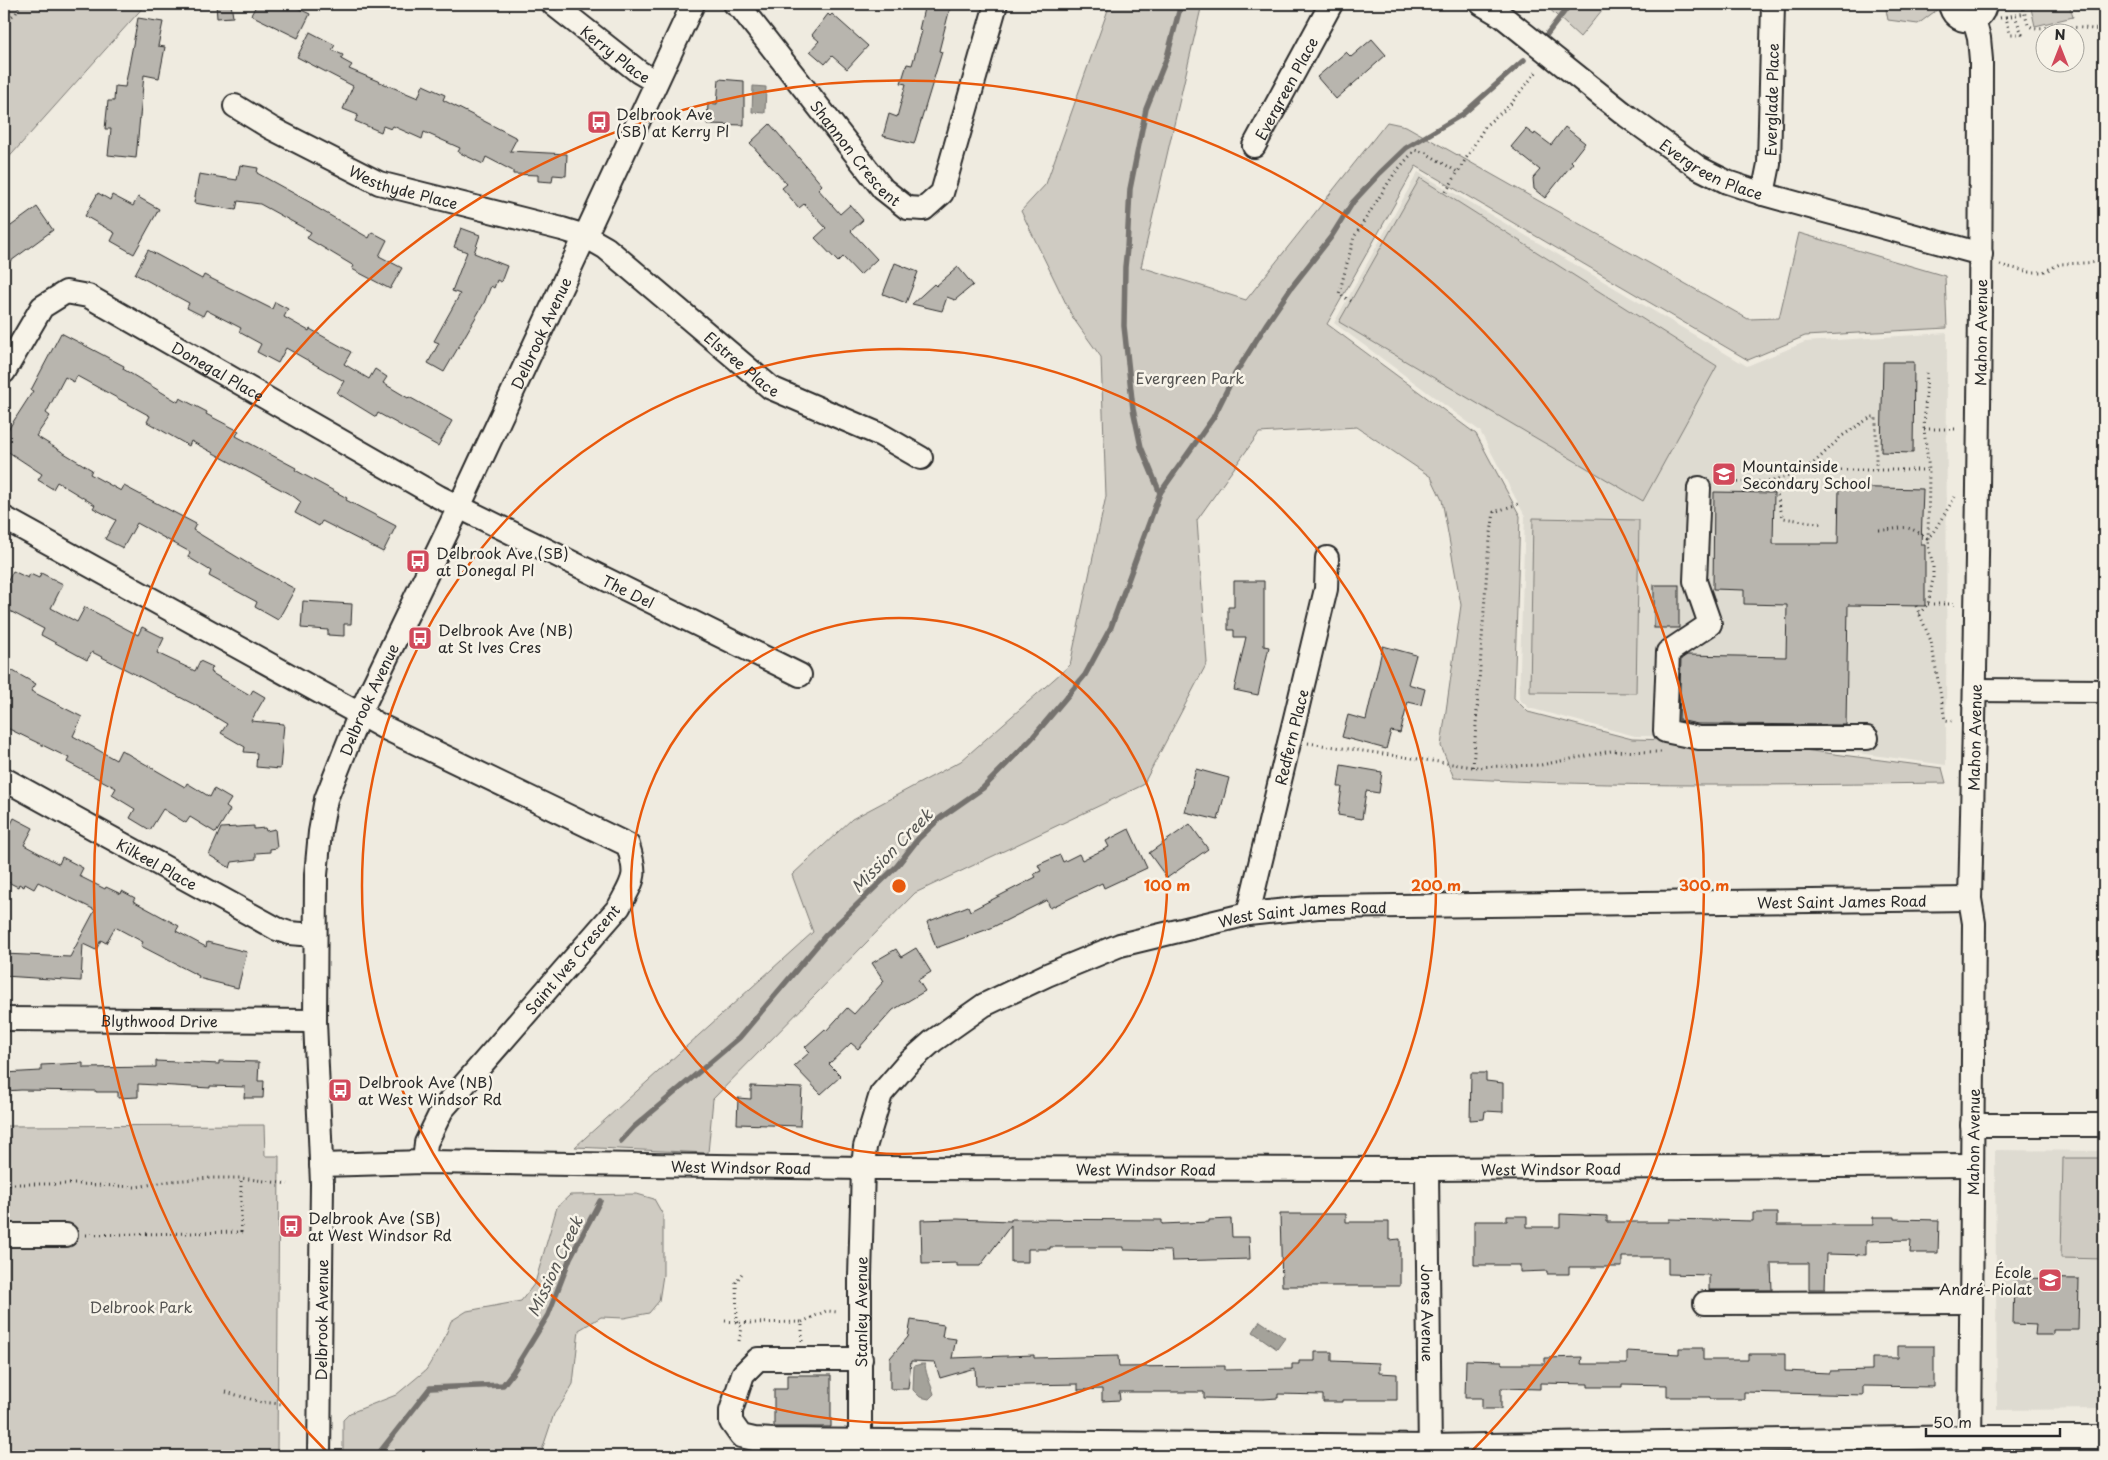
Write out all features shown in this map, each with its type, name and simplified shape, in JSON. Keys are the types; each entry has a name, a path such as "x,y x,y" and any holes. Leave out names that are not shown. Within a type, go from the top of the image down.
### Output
{"street":[{"name":"Kerry Place","path":"553,4 639,72 656,82"},
{"name":"Delbrook Avenue","path":"319,1456 322,1165 315,1021 315,935 316,875 320,832 326,799 360,713 459,507 693,4"},
{"name":"Shannon Crescent","path":"735,4 741,8 883,189 907,208 924,210 942,193 996,4"},
{"name":"Evergreen Place","path":"1254,146 1331,4"},
{"name":"Evergreen Place","path":"1482,4 1502,16 1627,116 1699,168 1728,182 1763,194 1986,259"},
{"name":"Everglade Place","path":"1763,194 1769,164 1773,4"},
{"path":"1950,4 1953,14 1962,20 1985,14"},
{"name":"Mahon Avenue","path":"1970,1447 1974,923 1970,899 1986,259 1979,38 1985,14"},
{"name":"Westhyde Place","path":"235,106 271,128 379,183 585,236"},
{"name":"Elstree Place","path":"585,236 606,248 770,388 882,435 921,458"},
{"name":"Donegal Place","path":"4,372 42,307 66,292 88,296 459,507"},
{"path":"1699,488 1695,581 1710,624 1668,652 1665,731 1699,738 1868,738"},
{"name":"The Del","path":"459,507 800,675"},
{"path":"4,518 360,713"},
{"name":"Redfern Place","path":"1248,914 1326,589 1327,558"},
{"path":"1975,690 2104,691"},
{"name":"Saint Ives Crescent","path":"360,713 383,727 628,845 634,864 634,877 618,907 442,1110 426,1143 424,1162"},
{"name":"Kilkeel Place","path":"4,779 277,929 288,933 315,935"},
{"name":"West Saint James Road","path":"863,1168 865,1147 881,1094 907,1064 933,1041 984,1005 1048,975 1120,945 1248,914 1318,907 1970,899"},
{"name":"Blythwood Drive","path":"4,1019 315,1021"},
{"path":"1972,1125 2104,1125"},
{"name":"West Windsor Road","path":"322,1165 424,1162 863,1168 1428,1169 1971,1165"},
{"name":"Stanley Avenue","path":"860,1448 860,1277 863,1168"},
{"name":"Jones Avenue","path":"1428,1169 1430,1451"},
{"path":"4,1235 66,1236"},
{"path":"1705,1303 1970,1302"},
{"path":"861,1359 758,1359 743,1374 731,1411 731,1422 741,1436 754,1439 860,1448 1430,1451 1970,1447 2104,1437"}],"path":[{"path":"4,22 16,13 21,4"},
{"path":"2022,4 2028,25 2032,28 2072,27 2104,30"},
{"path":"1985,14 2006,17 2024,13"},
{"path":"2006,17 2010,34 2022,34 2015,16"},
{"path":"1446,192 1486,125 1509,106 1549,54"},
{"path":"1351,300 1339,294 1354,237 1394,174 1415,150 1426,153 1459,173"},
{"path":"1986,259 2030,272 2044,272 2060,264 2104,262"},
{"path":"1919,614 1928,604 1933,579 1933,565 1927,538 1928,470 1924,429 1927,372"},
{"path":"1699,488 1713,483 1773,480 1795,474 1815,462 1842,436 1871,417 1876,417 1876,470"},
{"path":"1924,429 1956,429"},
{"path":"1841,470 1928,470"},
{"path":"1773,480 1783,518 1824,524"},
{"path":"1927,538 1932,534 1955,497"},
{"path":"1473,767 1488,554 1494,512 1521,503"},
{"path":"1879,530 1905,526 1914,529 1927,538"},
{"path":"1928,604 1954,604"},
{"path":"1916,606 1931,641 1945,720 1952,721"},
{"path":"1290,741 1473,767 1541,765 1611,751 1665,752"},
{"path":"66,1236 241,1232 241,1178"},
{"path":"4,1184 78,1184 136,1187 171,1181 241,1178 288,1184"},
{"path":"740,1341 742,1328 737,1321 736,1282 743,1272"},
{"path":"725,1321 802,1322 826,1311 839,1312"},
{"path":"802,1322 802,1344 807,1344 818,1359"},
{"path":"226,1392 261,1402 282,1404"}],"shaded area":[{"path":"753,86 766,87 765,113 752,112"},
{"name":"Mountainside Secondary School","path":"1418,172 1747,366 1805,342 1947,333 1946,765 1741,737 1635,736 1529,708 1519,699 1525,516 1480,431 1334,323"},
{"name":"École André-Piolat","path":"1995,1150 2104,1151 2104,1409 1997,1410"},
{"path":"1260,1321 1285,1338 1277,1349 1253,1332"},
{"path":"925,1364 927,1376 934,1394 929,1399 920,1397 913,1390 914,1366"}],"green space":[{"path":"4,4 146,4 4,163"},
{"name":"Evergreen Park","path":"1110,4 1202,4 1141,267 1246,300 1387,122 1406,126 1748,319 1779,318 1799,233 1945,276 1947,328 1805,336 1748,360 1416,166 1327,324 1476,434 1520,516 1514,698 1528,712 1632,739 1742,742 1942,768 1946,783 1638,785 1454,778 1441,746 1461,605 1442,500 1431,477 1357,427 1259,433 1197,520 1207,663 1143,785 915,893 713,1099 708,1153 575,1147 813,932 792,875 852,819 961,761 1070,665 1106,496 1101,357 1073,318 1021,211 1046,184"},
{"path":"1544,4 1607,4 1580,37"},
{"path":"1885,4 1942,4 1942,6 1918,24 1888,20"},
{"path":"2030,4 2069,4 2073,17 2052,22 2036,22 2035,26"},
{"path":"1420,178 1717,366 1643,501 1339,322"},
{"path":"1533,518 1639,520 1636,693 1530,692"},
{"name":"Delbrook Park","path":"264,1125 265,1156 279,1156 277,1456 4,1456 4,1126"},
{"path":"2063,1158 2104,1158 2104,1259 2061,1258"},
{"path":"637,1194 654,1199 663,1215 663,1275 659,1301 649,1313 624,1318 601,1317 579,1330 573,1384 554,1414 540,1456 343,1456 343,1420 350,1413 396,1395 426,1370 443,1342 451,1321 467,1311 521,1301 535,1283 557,1207 570,1195"}],"building":[{"path":"216,4 231,4 233,17 217,18"},
{"path":"257,4 289,4 310,14 298,38 251,15"},
{"path":"925,4 951,4 939,51 942,52 914,144 883,136 889,114 897,117 906,84 901,83 907,64 912,65 922,31 919,30"},
{"path":"828,14 830,16 832,14 868,46 847,69 832,56 825,64 810,51 819,41 812,35"},
{"path":"138,18 163,22 158,46 165,47 159,78 144,75 136,158 108,155 111,129 105,129 108,101 114,101 115,86 125,87"},
{"path":"310,32 335,45 332,50 343,55 341,59 352,65 349,69 418,98 423,85 445,95 443,100 517,138 510,151 567,154 566,176 553,175 552,182 538,181 538,175 513,174 513,171 486,157 483,164 458,152 460,148 424,132 422,139 393,126 391,129 383,126 381,132 355,121 358,115 343,109 353,86 297,57"},
{"path":"1372,39 1386,55 1336,99 1317,77 1346,52 1351,57"},
{"path":"719,79 744,81 744,125 707,124 708,103 717,104"},
{"path":"770,124 822,185 818,189 840,214 850,205 863,220 851,231 877,259 860,275 843,257 838,262 815,238 826,228 804,204 799,208 782,188 787,184 750,143"},
{"path":"1565,127 1585,143 1571,161 1573,163 1545,198 1534,189 1533,178 1540,170 1511,147 1526,129 1551,145"},
{"path":"240,165 258,168 257,173 369,238 372,232 387,240 379,256 402,268 390,289 352,269 354,266 307,238 311,232 260,204 238,201 236,210 194,203 199,174 237,180"},
{"path":"98,193 110,200 112,195 133,206 138,197 159,209 134,254 111,241 115,233 85,216"},
{"path":"37,207 53,230 11,261 4,251 4,231"},
{"path":"461,228 480,235 474,253 507,266 501,282 497,280 494,288 491,286 484,303 444,372 428,363 439,343 434,341 460,294 452,291 467,252 454,247"},
{"path":"148,250 202,279 204,275 272,309 275,302 288,309 284,317 351,352 344,364 369,379 375,369 387,377 383,383 452,421 438,446 378,413 376,417 337,393 344,381 286,348 278,363 257,352 261,344 239,332 241,328 206,310 203,316 187,308 189,303 135,274"},
{"path":"895,263 918,272 906,303 883,294"},
{"path":"958,267 973,285 955,300 947,297 942,311 912,304 934,284 936,286"},
{"path":"61,333 124,366 123,369 178,402 180,398 207,412 206,414 239,431 236,436 296,468 295,470 347,498 346,500 396,526 383,552 322,521 319,526 295,513 301,502 293,496 191,441 189,446 147,422 150,416 77,376 74,382 65,377 46,413 50,416 36,436 92,470 90,474 121,491 124,486 196,524 193,530 247,563 295,589 278,620 255,607 257,602 209,576 211,571 188,557 190,552 137,523 123,548 105,539 116,520 93,508 95,505 57,482 53,489 38,480 42,474 4,449 4,436 33,391 31,390"},
{"path":"1883,362 1914,362 1913,453 1881,452"},
{"path":"1839,487 1923,489 1921,545 1925,545 1925,606 1848,605 1846,725 1698,724 1679,720 1681,659 1687,655 1786,657 1787,605 1744,604 1744,590 1713,589 1714,492 1774,493 1773,544 1838,544"},
{"path":"13,571 28,578 30,574 39,578 41,573 63,584 51,608 77,622 85,607 138,635 142,627 164,638 157,653 195,671 200,661 213,667 210,672 250,695 253,690 265,697 251,721 284,724 280,769 256,767 257,753 244,752 245,747 221,733 227,724 197,706 92,652 87,660 41,635 44,629 4,608 4,588"},
{"path":"1234,581 1264,581 1264,646 1269,647 1258,695 1234,690 1246,637 1234,637 1234,630 1228,630 1228,607 1234,607"},
{"path":"1654,585 1679,585 1679,628 1654,628"},
{"path":"303,601 352,604 351,624 344,624 344,636 328,635 328,630 301,628"},
{"path":"1383,646 1416,655 1408,684 1425,689 1421,705 1408,702 1400,733 1391,731 1386,749 1342,737 1348,715 1366,720"},
{"path":"4,666 36,684 31,691 82,717 73,736 116,760 121,750 185,787 187,783 210,797 214,789 231,799 226,807 230,810 216,833 190,817 186,823 163,809 150,830 130,818 135,809 112,795 116,788 67,762 69,758 5,727"},
{"path":"1341,765 1382,772 1379,793 1366,791 1362,819 1338,815 1342,787 1338,787"},
{"path":"1196,769 1229,778 1218,820 1185,812"},
{"path":"14,818 33,828 24,845 59,864 62,857 83,868 79,876 105,889 106,887 121,894 122,891 135,898 133,901 179,926 176,931 206,947 207,942 247,952 238,988 198,978 199,976 141,946 143,942 115,927 106,943 101,940 96,950 83,944 81,981 4,976 4,954 70,957 95,910 38,882 34,889 25,884 24,887 19,884 18,887 4,880 4,838"},
{"path":"1190,824 1208,849 1167,878 1149,853"},
{"path":"254,826 254,829 265,828 266,831 275,829 277,848 270,849 270,852 256,853 256,859 232,862 230,868 209,855 221,828"},
{"path":"1129,829 1147,868 1104,888 1102,883 1050,908 1047,900 991,928 936,948 927,922 968,906 970,911 1036,877 1034,874 1041,871 1038,865 1060,855 1063,862 1079,854 1082,860 1109,847 1106,841"},
{"path":"916,948 931,972 918,980 925,991 893,1010 858,1049 851,1043 829,1064 841,1076 821,1094 794,1066 810,1052 805,1047 825,1029 826,1031 847,1008 854,1014 884,981 872,963 896,949 901,957"},
{"path":"156,1061 219,1064 219,1061 259,1062 258,1081 264,1081 263,1098 244,1098 245,1087 210,1086 210,1088 138,1084 138,1097 118,1098 118,1092 96,1091 4,1091 4,1073 41,1071 41,1065 83,1063 83,1068 156,1067"},
{"path":"1471,1073 1486,1073 1486,1081 1503,1083 1503,1112 1485,1111 1484,1119 1470,1120"},
{"path":"751,1086 802,1088 800,1126 737,1124 738,1098 751,1099"},
{"path":"1753,1213 1777,1213 1777,1225 1873,1225 1873,1217 1939,1220 1938,1253 1910,1253 1911,1240 1866,1241 1866,1255 1826,1254 1825,1289 1809,1289 1809,1263 1771,1263 1772,1290 1709,1290 1709,1275 1668,1274 1668,1257 1622,1257 1622,1267 1569,1267 1569,1274 1547,1274 1547,1271 1520,1272 1520,1265 1474,1265 1474,1221 1507,1221 1507,1216 1527,1216 1527,1227 1560,1227 1560,1214 1607,1216 1607,1222 1669,1222 1669,1219 1753,1221"},
{"path":"1280,1214 1346,1214 1346,1222 1389,1222 1389,1240 1400,1239 1400,1286 1282,1286"},
{"path":"1011,1219 1162,1220 1162,1224 1231,1219 1232,1237 1249,1237 1250,1259 1172,1261 1171,1251 1124,1250 1124,1247 1050,1247 1050,1249 1028,1249 1028,1262 1011,1262 1011,1225 980,1266 957,1266 957,1263 922,1264 921,1220 1011,1221"},
{"path":"2014,1278 2079,1279 2078,1330 2053,1330 2053,1335 2035,1335 2036,1325 2013,1324"},
{"path":"911,1320 944,1325 942,1337 956,1339 952,1358 1034,1355 1034,1358 1118,1356 1119,1367 1225,1366 1225,1370 1292,1369 1292,1364 1299,1364 1299,1361 1315,1361 1315,1352 1332,1352 1332,1361 1379,1363 1379,1373 1397,1374 1397,1400 1323,1402 1323,1395 1278,1394 1278,1398 1263,1399 1204,1398 1204,1392 1119,1392 1120,1400 1102,1401 1102,1389 1078,1390 1078,1384 976,1386 975,1368 940,1378 935,1362 911,1361 908,1389 890,1389 890,1358 908,1337"},
{"path":"1898,1346 1934,1346 1934,1387 1863,1386 1863,1395 1744,1392 1744,1399 1710,1399 1710,1397 1667,1397 1667,1385 1622,1384 1622,1387 1588,1387 1588,1384 1540,1383 1540,1389 1501,1388 1501,1409 1482,1409 1482,1398 1465,1398 1466,1360 1502,1361 1502,1364 1545,1364 1545,1358 1582,1357 1581,1364 1627,1364 1627,1351 1679,1354 1679,1348 1703,1348 1703,1360 1748,1360 1748,1354 1785,1354 1785,1371 1829,1373 1829,1371 1872,1370 1872,1358 1898,1358"},
{"path":"787,1375 831,1375 831,1427 774,1427 774,1389 787,1389"}],"waterway":[{"path":"4,5 14,4"},
{"path":"1160,493 1141,447 1133,409 1124,326 1125,267 1130,189 1146,109 1167,57 1181,4"},
{"path":"1544,38 1570,4"},
{"name":"Mission Creek","path":"621,1141 634,1127 739,1038 825,936 897,866 918,839 940,818 983,788 1033,737 1085,675 1111,627 1160,493 1213,418 1235,374 1291,288 1331,237 1353,202 1380,173 1406,148 1463,114 1524,60"},
{"name":"Mission Creek","path":"380,1456 380,1452 430,1388 503,1385 548,1315 570,1258 600,1201"}],"place":[{"name":"Delbrook Ave (SB) at Kerry Pl","path":"599,122"},
{"name":"Mountainside Secondary School","path":"1724,474"},
{"name":"Delbrook Ave (SB) at Donegal Pl","path":"418,561"},
{"name":"Delbrook Ave (NB) at St Ives Cres","path":"420,638"},
{"name":"Delbrook Ave (NB) at West Windsor Rd","path":"340,1090"},
{"name":"Delbrook Ave (SB) at West Windsor Rd","path":"291,1226"},
{"name":"École André-Piolat","path":"2050,1280"}]}
